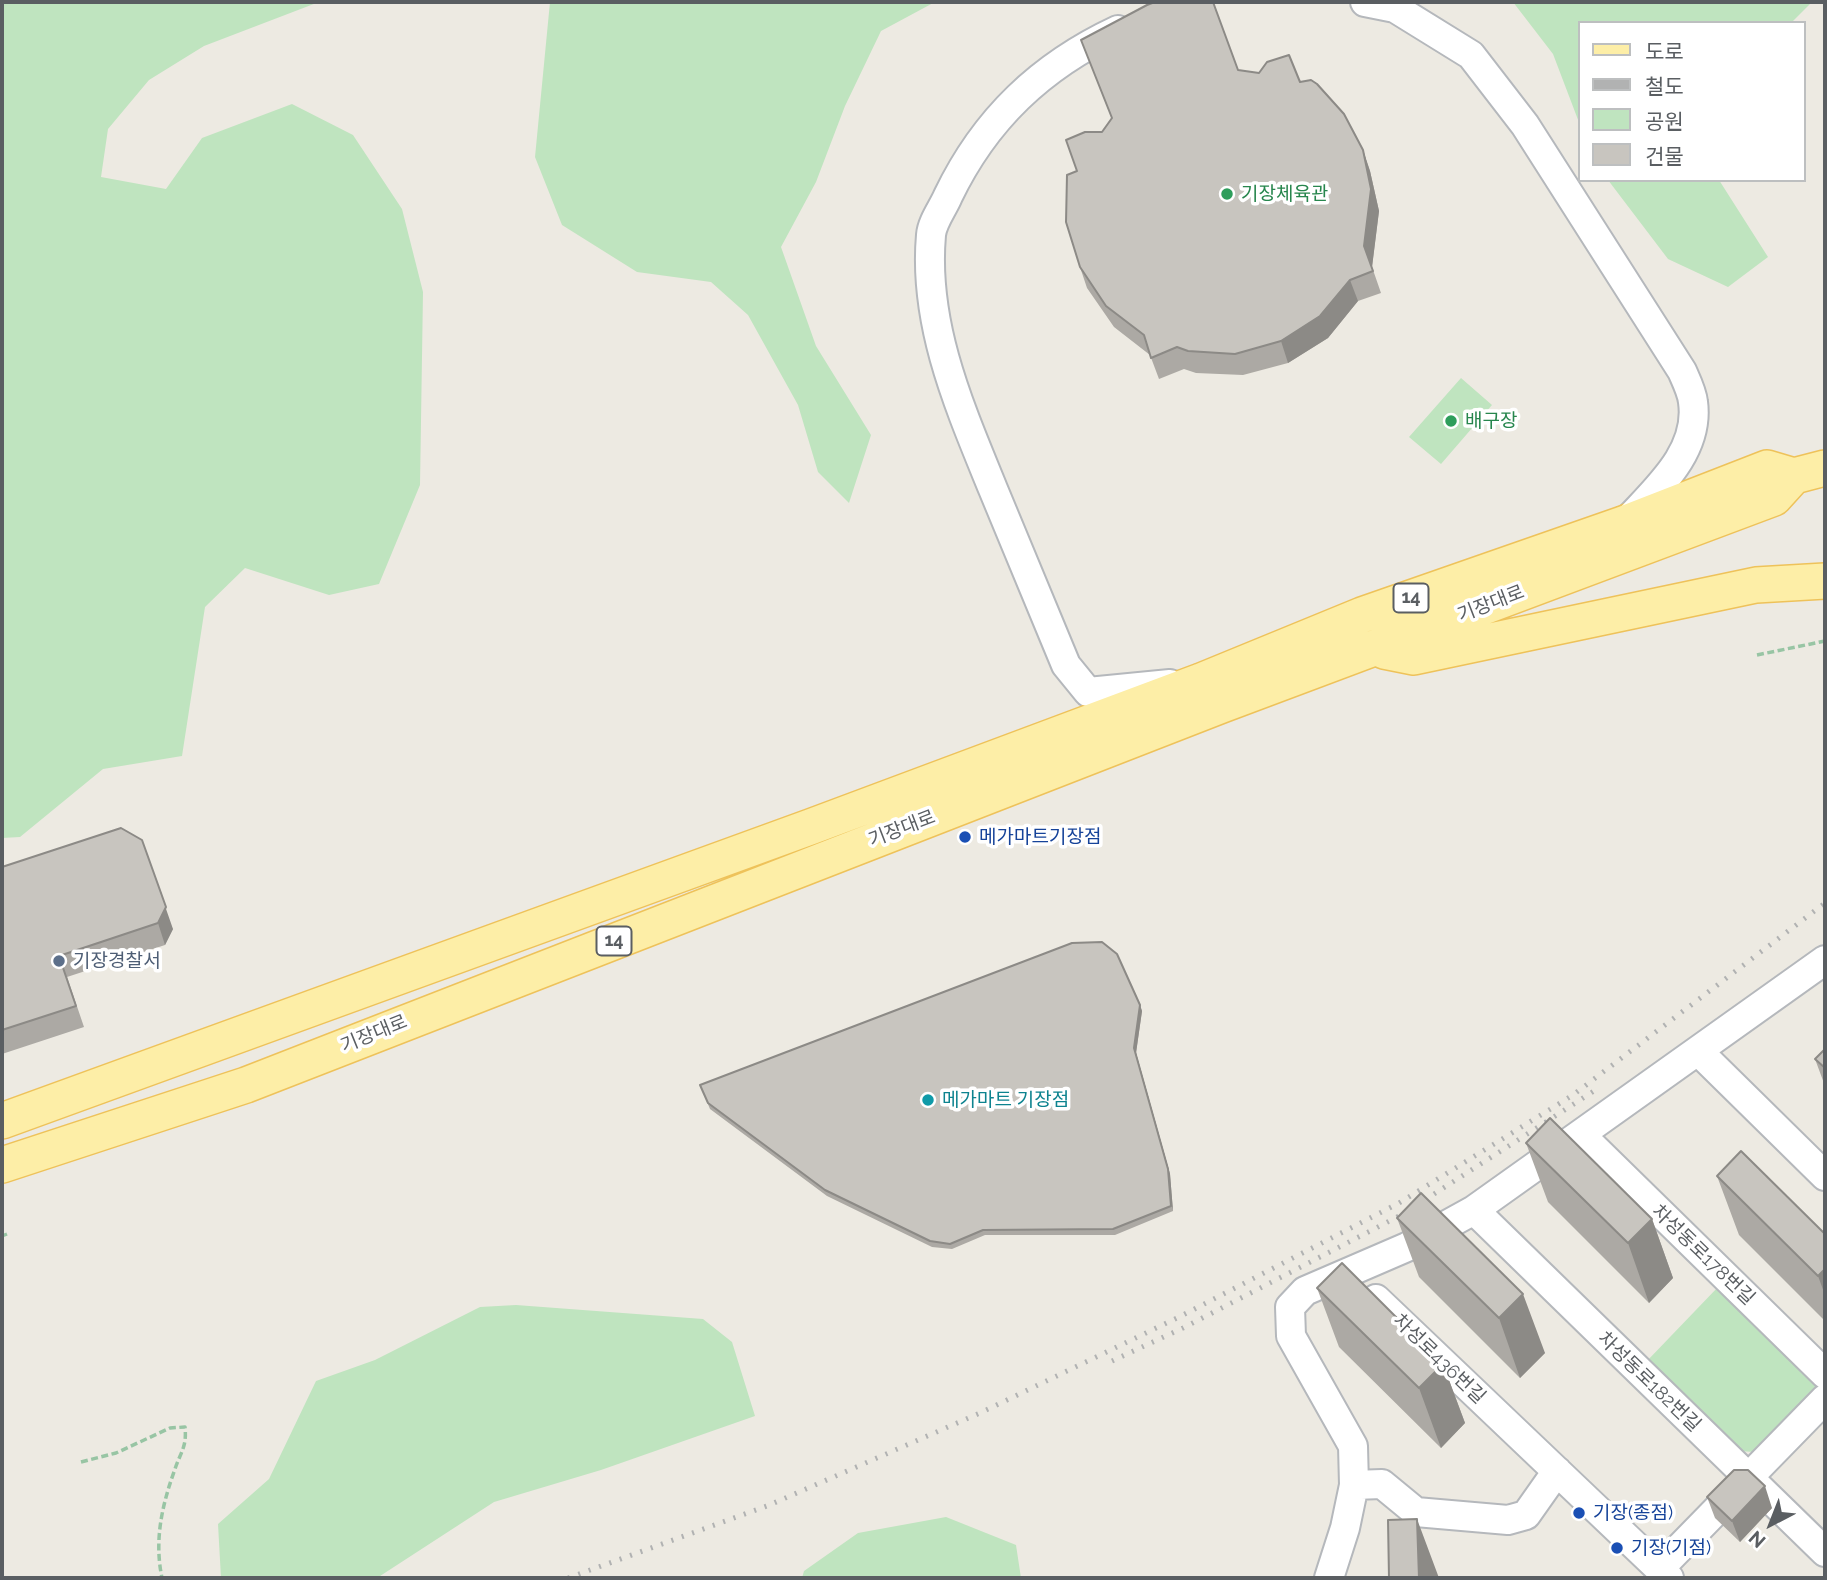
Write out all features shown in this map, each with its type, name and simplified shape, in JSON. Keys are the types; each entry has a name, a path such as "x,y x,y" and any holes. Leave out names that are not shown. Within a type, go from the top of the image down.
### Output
{"main road":[{"name":"기장대로","path":"2,1121 1201,681 1363,615 1623,524 1767,468 1809,472"},
{"name":"기장대로","path":"2,1165 246,1084 1374,649 1774,498 1809,472"},
{"path":"1374,649 1413,657 1756,585 1825,581"}],"street":[{"path":"1364,2 1395,8 1471,55 1525,125 1682,371 1693,402 1690,434 1676,466 1623,524"},
{"path":"1136,22 1088,44 1022,90 967,158 931,232 933,288 942,350 952,387 1066,665 1088,692 1201,681"},
{"path":"1329,1578 1345,1528 1354,1485 1353,1446 1291,1336 1290,1307 1305,1292 1408,1247 1474,1210 1825,960"},
{"path":"1698,1051 1825,1177"},
{"name":"차성동로178번길","path":"1581,1135 1825,1374"},
{"name":"차성동로182번길","path":"1474,1210 1825,1552"},
{"name":"차성로436번길","path":"1349,1273 1664,1574"},
{"path":"1664,1574 1748,1478 1825,1399"},
{"path":"1354,1485 1382,1484 1416,1512 1508,1520 1526,1515 1557,1471"}],"path":[{"path":"1757,655 1825,641"},
{"path":"81,1462 127,1448 170,1428 185,1427 187,1443 172,1476 158,1531 162,1578"}],"green space":[{"path":"2,2 319,2 204,46 149,80 108,129 101,177 166,189 202,138 292,104 353,135 402,209 423,292 420,485 379,584 329,595 245,568 205,607 182,756 103,769 20,837 2,838"},
{"path":"550,2 935,2 881,31 845,106 816,182 781,247 816,346 871,435 849,503 818,472 798,405 748,315 711,282 637,272 562,225 535,157"},
{"path":"1513,2 1812,2 1793,21 1578,21 1578,120 1553,54"},
{"path":"1610,182 1720,182 1768,257 1728,287 1668,259"},
{"name":"배구장","path":"1461,378 1492,405 1441,464 1409,437"},
{"path":"1719,1286 1816,1379 1816,1391 1755,1452 1738,1451 1646,1362"},
{"path":"516,1305 703,1319 732,1342 755,1416 601,1470 494,1502 377,1578 221,1578 218,1524 269,1479 316,1381 375,1360 480,1307"},
{"path":"946,1517 1016,1545 1021,1578 802,1578 804,1571 858,1533"}],"building":[{"name":"기장체육관","path":"1155,2 1213,2 1238,70 1259,73 1267,62 1289,55 1300,82 1311,80 1317,84 1344,114 1363,150 1371,189 1364,246 1373,271 1350,280 1320,316 1281,341 1235,354 1188,351 1177,347 1151,358 1144,335 1106,306 1080,267 1066,222 1067,175 1077,171 1066,140 1085,132 1102,132 1112,118 1081,40"},
{"name":"기장경찰서","path":"121,828 142,840 166,907 158,923 59,956 76,1006 2,1030 2,867"},
{"name":"메가마트 기장점","path":"1102,942 1117,954 1140,1005 1134,1048 1168,1169 1171,1206 1113,1229 983,1230 950,1244 930,1241 825,1190 708,1103 700,1085 1072,943"},
{"path":"1825,1049 1825,1068 1815,1059"},
{"path":"1550,1118 1652,1219 1628,1243 1526,1143"},
{"path":"1741,1151 1825,1234 1825,1269 1818,1276 1717,1176"},
{"path":"1421,1193 1523,1294 1499,1318 1397,1218"},
{"path":"1342,1263 1443,1364 1419,1388 1317,1288"},
{"path":"1734,1470 1748,1470 1765,1486 1732,1521 1707,1497"},
{"path":"1417,1519 1419,1578 1389,1578 1388,1520"}],"railway":[{"path":"568,1578 767,1506 980,1413 1179,1317 1399,1203 1573,1095 1825,903"},
{"path":"1112,1361 1183,1328 1403,1214 1594,1091"}],"place":[{"name":"기장체육관","path":"1227,194"},
{"name":"배구장","path":"1451,421"},
{"name":"메가마트기장점","path":"965,837"},
{"name":"기장경찰서","path":"59,961"},
{"name":"메가마트 기장점","path":"928,1100"},
{"name":"기장(종점)","path":"1579,1513"},
{"name":"기장(기점)","path":"1617,1548"}]}
